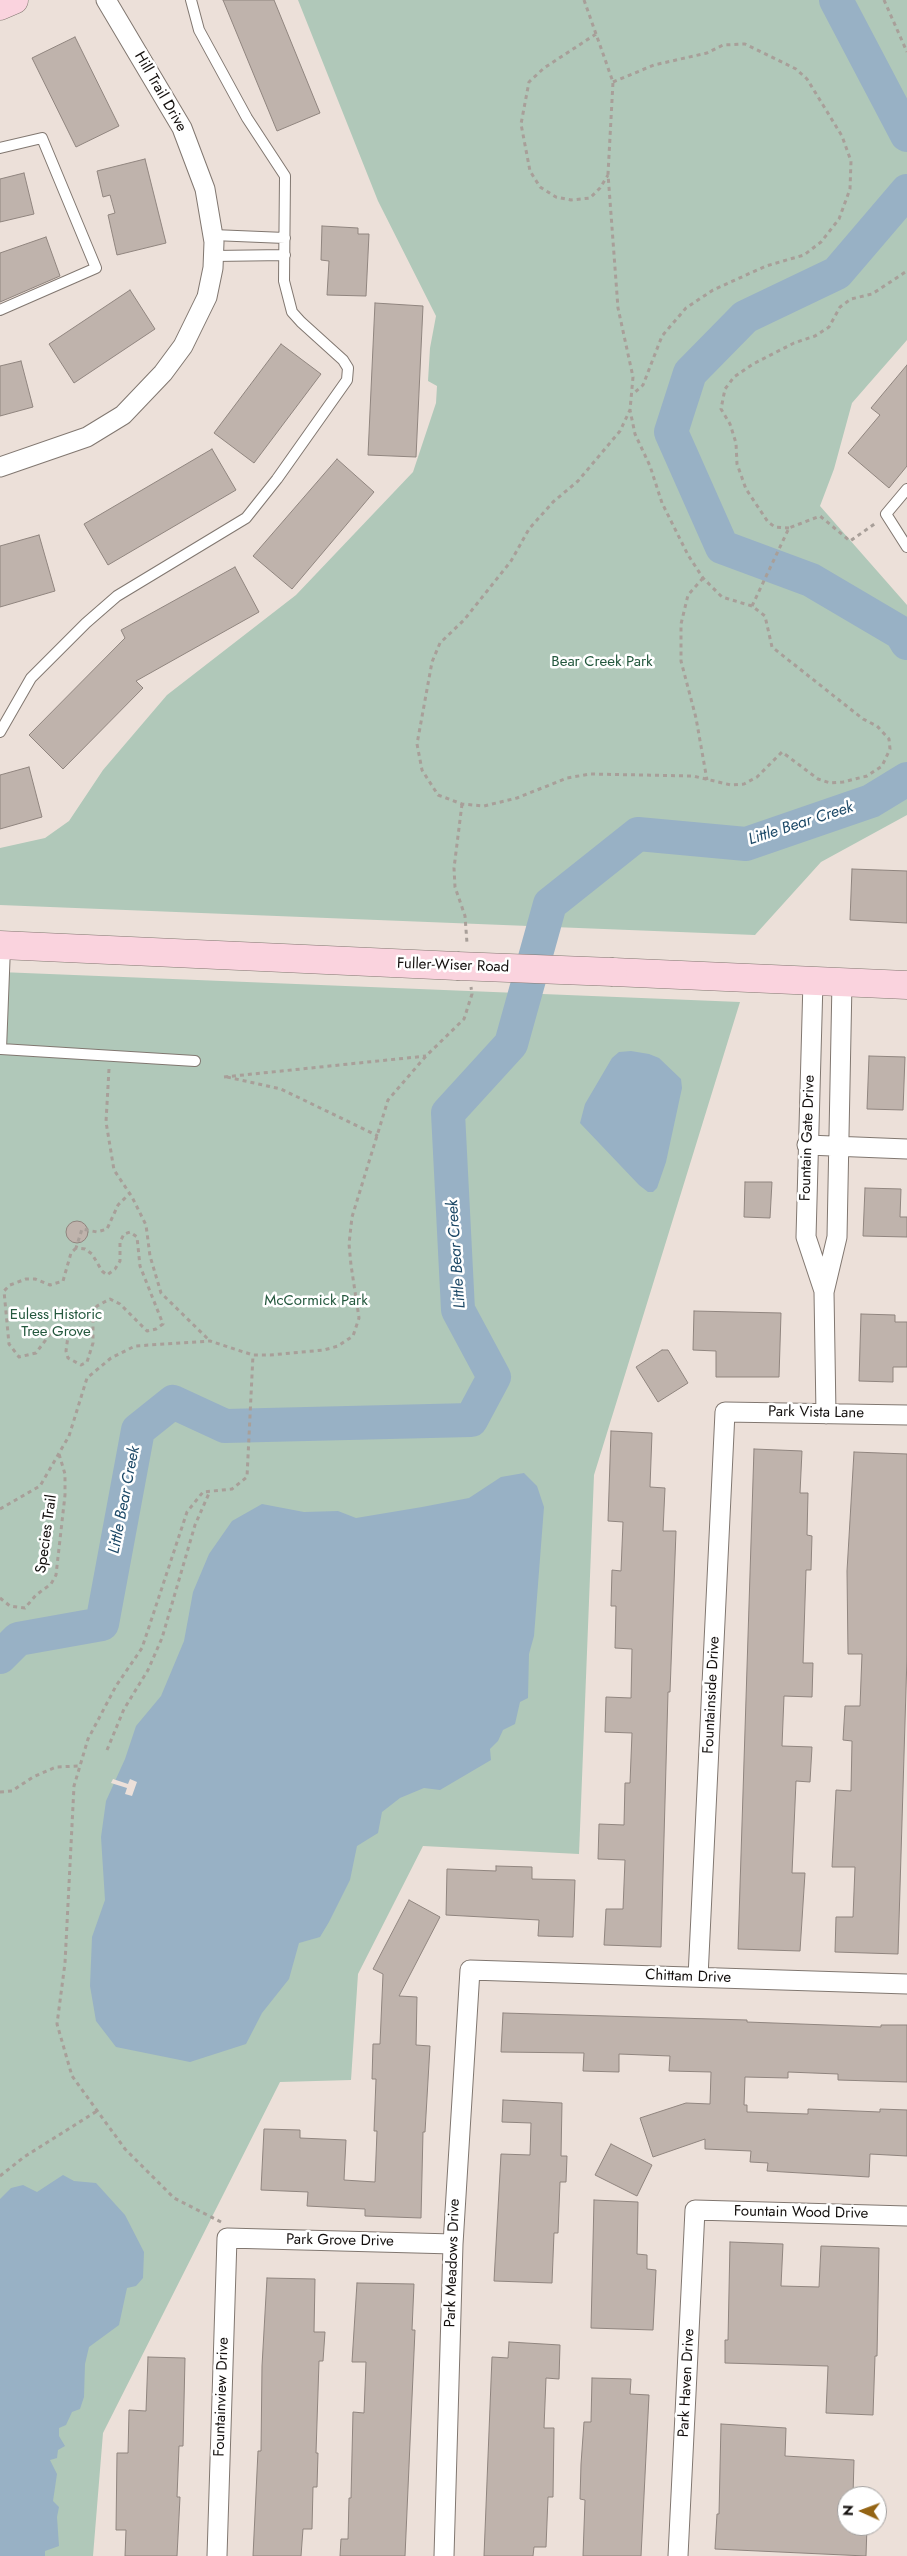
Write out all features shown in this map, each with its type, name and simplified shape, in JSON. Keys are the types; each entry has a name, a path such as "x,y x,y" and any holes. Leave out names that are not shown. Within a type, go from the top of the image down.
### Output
{"street":[{"path":"0,6 14,0"},
{"name":"Hill Trail Drive","path":"0,467 87,437 123,415 163,373 194,328 207,297 214,256 213,235 205,189 182,128 106,0"},
{"name":"Fuller-Wiser Road","path":"2,945 907,985"},
{"name":"Fountain Gate Drive","path":"813,981 807,1145 806,1237 824,1292"},
{"name":"Fountain Gate Drive","path":"826,1414 824,1292 837,1237 842,982"},
{"path":"807,1145 907,1149"},
{"name":"Park Vista Lane","path":"725,1412 907,1415"},
{"name":"Fountainside Drive","path":"698,1977 725,1412"},
{"name":"Chittam Drive","path":"470,1970 907,1984"},
{"name":"Park Meadows Drive","path":"444,2556 453,2244 470,1970"},
{"name":"Fountain Wood Drive","path":"695,2210 907,2216"},
{"name":"Park Haven Drive","path":"678,2556 695,2210"},
{"name":"Park Grove Drive","path":"227,2238 453,2244"},
{"name":"Fountainview Drive","path":"217,2556 227,2238"}],"lane":[{"path":"0,732 31,678 118,596 246,518 282,472 347,380 348,368 343,360 300,322 292,312 284,281 285,176 247,118 199,30 190,0"},
{"path":"0,148 42,138 96,268 0,310"},
{"path":"213,235 285,238"},
{"path":"214,256 285,256"},
{"path":"907,489 886,514 907,547"},
{"path":"2,945 1,1049 195,1061"}],"path":[{"path":"584,0 613,82 608,174 618,308 633,377 630,410 620,431 578,481 553,502 529,529 511,561 464,620 440,643 432,662 417,744 422,770 438,795 462,804 484,806 517,798 567,778 590,774 693,776 708,780 744,784 757,777 782,752 818,779 830,782 843,782 867,776 882,766 890,749 890,739 877,726 862,719 772,647 765,616 752,606 722,597 703,578 688,555 662,504 650,466 635,434 630,410"},
{"path":"884,0 907,52"},
{"path":"596,34 544,68 529,82 521,124 530,171 540,187 556,196 571,200 590,198 600,188 608,174"},
{"path":"613,82 654,65 707,52 723,45 745,44 796,69 807,79 842,136 851,161 850,189 839,219 821,242 804,256 766,266 713,290 686,308 662,336 643,385 632,394"},
{"path":"886,514 873,527 850,541 820,516 789,528 775,527 768,522 746,489 737,464 736,442 730,424 721,409 725,389 734,377 753,364 794,343 815,336 829,327 840,307 851,299 872,294 907,271"},
{"path":"752,606 789,528"},
{"path":"703,578 688,595 681,624 681,661 696,718 708,780"},
{"path":"0,1509 40,1486 69,1436 87,1378 111,1358 135,1346 210,1342 253,1355 324,1350 338,1346 353,1336 360,1318 350,1266 352,1217 388,1100 426,1056 464,1018 472,994 465,965 465,916 455,887 454,868 462,804"},
{"path":"112,1056 107,1078 106,1122 114,1170 130,1193 146,1225 150,1256 161,1293 210,1342"},
{"path":"378,1136 281,1089 224,1077 426,1056"},
{"path":"76,1248 85,1249 92,1254 102,1271 107,1275 120,1261 120,1242 124,1234 130,1232 137,1237 140,1266 163,1324 156,1330 147,1331 120,1304 110,1299 97,1306 93,1312 93,1343 87,1362 80,1365 68,1358 66,1351 68,1336 66,1330 60,1329 52,1330 36,1353 19,1357 9,1344 4,1291 10,1285 26,1279 35,1279 50,1285 63,1281 71,1253 76,1248 82,1229 97,1232 107,1229 118,1205 130,1193"},
{"path":"227,2238 222,2222 174,2198 125,2149 72,2076 57,2024 65,1963 74,1786 88,1739 116,1686 142,1648 187,1512 203,1492 232,1489 247,1477 253,1355"},
{"name":"Species Trail","path":"0,1598 10,1606 25,1608 36,1595 51,1584 56,1575 65,1495 65,1474 59,1454"},
{"path":"107,1750 124,1709 148,1670 162,1638 195,1525 210,1491"},
{"path":"0,1792 12,1792 33,1777 56,1767 80,1766"},
{"path":"0,2176 24,2157 97,2111"}],"green space":[{"name":"Bear Creek Park","path":"298,0 907,0 907,340 852,403 834,469 820,506 907,605 907,815 821,862 755,935 0,905 0,848 45,838 69,821 103,770 167,695 296,595 413,472 436,403 437,386 428,381 430,348 436,316 378,201"},
{"name":"McCormick Park","path":"0,972 740,1002 594,1475 579,1854 423,1846 358,1974 351,2080 280,2082 103,2433 93,2556 0,2556"}],"water":[{"path":"631,1051 659,1058 681,1079 682,1088 666,1162 657,1188 653,1192 648,1192 639,1185 580,1123 585,1104 612,1058 619,1052"},
{"path":"524,1473 537,1486 544,1507 534,1636 529,1654 528,1698 520,1702 515,1724 503,1730 498,1741 490,1749 491,1760 440,1790 424,1788 400,1798 382,1812 378,1833 357,1846 350,1880 329,1922 320,1937 299,1943 289,1979 262,2013 246,2044 190,2062 116,2047 96,2021 90,1986 92,1937 105,1900 101,1837 106,1801 125,1759 136,1726 161,1696 184,1641 193,1592 209,1554 232,1521 262,1504 304,1512 338,1511 356,1518 469,1498 501,1477"},
{"path":"63,2175 74,2181 96,2183 125,2215 144,2252 143,2278 136,2286 127,2288 119,2325 89,2347 85,2364 84,2397 80,2409 72,2412 66,2425 59,2428 59,2436 65,2446 58,2450 57,2458 50,2460 57,2474 53,2501 59,2507 57,2517 59,2546 45,2551 45,2556 0,2556 0,2199 11,2188 23,2185 37,2192"}],"pier":[{"path":"113,1779 128,1784 130,1779 137,1782 132,1796 125,1794 127,1788 111,1783"}],"building":[{"path":"223,0 274,0 320,113 277,131"},
{"path":"75,37 119,126 76,147 32,58"},
{"path":"145,159 166,243 117,255 108,215 115,213 110,195 103,197 97,171"},
{"path":"24,173 34,214 0,222 0,179"},
{"path":"322,226 358,228 358,234 369,234 366,296 327,295 329,261 321,260"},
{"path":"46,237 60,276 0,302 0,253"},
{"path":"130,290 155,329 74,383 49,344"},
{"path":"375,303 423,306 416,457 368,455"},
{"path":"281,344 321,374 254,463 214,433"},
{"path":"21,361 33,407 0,416 0,366"},
{"path":"907,365 907,466 889,488 848,453 880,415 871,408"},
{"path":"212,449 236,490 108,565 84,524"},
{"path":"337,459 374,492 292,589 253,556"},
{"path":"39,535 55,591 0,607 0,546"},
{"path":"235,567 259,612 136,681 143,688 63,769 29,735 125,638 121,630"},
{"path":"29,767 42,817 0,829 0,775"},
{"path":"852,869 907,871 907,923 850,920"},
{"path":"869,1056 905,1057 903,1110 867,1109"},
{"path":"745,1182 772,1182 770,1218 744,1217"},
{"path":"865,1188 901,1189 900,1217 907,1217 907,1237 863,1236"},
{"path":"77,1221 85,1224 88,1232 85,1240 77,1243 69,1240 66,1232 69,1224"},
{"path":"694,1311 781,1313 779,1377 716,1377 716,1351 693,1350"},
{"path":"861,1314 895,1315 895,1322 907,1322 907,1367 893,1367 893,1382 859,1381"},
{"path":"662,1350 668,1350 688,1383 658,1402 636,1367"},
{"path":"611,1431 652,1433 650,1487 665,1488 663,1531 676,1531 670,1692 668,1692 661,1947 604,1945 606,1909 623,1909 625,1860 598,1859 599,1824 624,1825 625,1783 630,1783 632,1733 605,1732 606,1697 631,1698 632,1649 615,1648 616,1606 611,1606 612,1570 621,1571 623,1522 608,1521"},
{"path":"754,1449 802,1451 800,1493 808,1493 807,1535 812,1536 811,1570 806,1570 803,1663 813,1663 812,1697 784,1696 782,1746 812,1747 810,1782 796,1781 792,1873 805,1873 800,1951 738,1949"},
{"path":"854,1452 907,1454 907,1656 898,1954 835,1952 836,1917 853,1917 855,1867 832,1867 836,1790 851,1791 852,1741 843,1740 845,1706 860,1706 862,1654 848,1654 847,1571"},
{"path":"496,1866 532,1867 532,1879 575,1880 573,1937 538,1936 539,1920 446,1915 447,1869 496,1871"},
{"path":"409,1900 440,1917 399,1996 417,1997 416,2045 430,2046 425,2132 423,2132 421,2218 365,2216 365,2209 307,2206 308,2192 261,2190 264,2129 300,2130 300,2138 346,2140 344,2180 375,2182 377,2131 374,2131 376,2079 372,2079 373,2044 380,2044 383,1974 373,1969"},
{"path":"503,2013 747,2020 747,2022 881,2027 881,2025 907,2025 907,2082 838,2080 838,2074 788,2072 788,2078 745,2077 744,2105 747,2105 747,2112 808,2114 808,2109 880,2112 880,2109 907,2110 907,2156 870,2154 869,2177 767,2171 768,2163 750,2162 751,2151 705,2149 705,2139 653,2157 640,2118 686,2103 710,2104 711,2072 669,2071 670,2056 619,2054 619,2072 583,2071 584,2053 501,2052"},
{"path":"503,2100 562,2103 561,2156 567,2156 566,2182 560,2182 558,2233 554,2233 552,2283 494,2281 501,2154 530,2155 531,2123 502,2122"},
{"path":"611,2144 652,2165 637,2196 595,2175"},
{"path":"594,2200 638,2202 637,2254 647,2255 647,2269 656,2270 653,2330 591,2328"},
{"path":"730,2242 783,2244 781,2286 819,2287 821,2246 879,2248 877,2356 875,2356 873,2415 826,2413 828,2366 725,2363 725,2340 728,2340"},
{"path":"267,2278 315,2279 314,2332 325,2332 323,2361 319,2361 316,2453 318,2453 317,2487 313,2487 312,2529 303,2529 301,2556 253,2556 258,2451 261,2451 262,2366"},
{"path":"357,2283 414,2284 412,2330 415,2330 405,2556 340,2556 341,2539 348,2539 353,2412 364,2413 366,2362 352,2362"},
{"path":"509,2342 560,2345 559,2379 546,2378 544,2428 554,2428 553,2497 548,2497 546,2547 534,2547 533,2556 484,2556 492,2357 508,2358"},
{"path":"148,2357 185,2358 183,2446 179,2446 177,2497 180,2497 177,2556 125,2556 126,2530 116,2530 117,2453 128,2453 129,2410 146,2411"},
{"path":"592,2378 631,2379 630,2394 649,2395 641,2556 583,2556 585,2500 580,2499 581,2464 584,2422 591,2422"},
{"path":"721,2424 786,2428 785,2456 854,2460 853,2486 837,2486 837,2536 867,2536 866,2556 715,2549 717,2514 719,2514"}],"waterway":[{"name":"Little Bear Creek","path":"836,0 907,135"},
{"name":"Little Bear Creek","path":"907,191 837,273 745,317 690,373 671,432 722,547 811,580 901,633 907,643"},
{"name":"Little Bear Creek","path":"0,1657 18,1639 102,1624 138,1430 173,1402 225,1426 471,1420 494,1377 458,1310 448,1113 511,1044 550,904 638,834 746,844 871,801 907,779"}],"park label":[{"name":"Euless Historic Tree Grove","path":"56,1324"}]}
